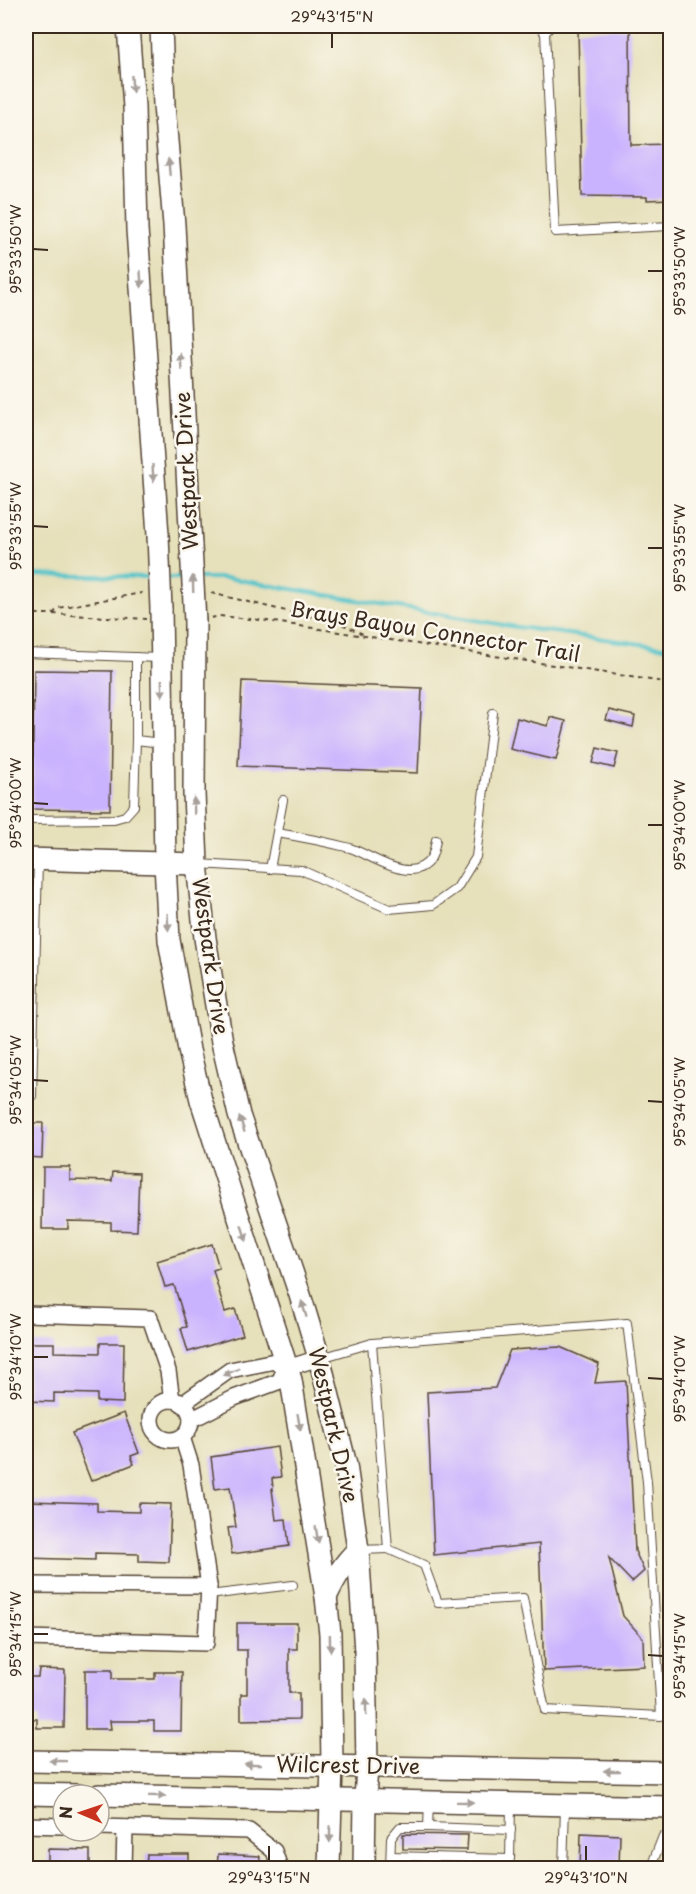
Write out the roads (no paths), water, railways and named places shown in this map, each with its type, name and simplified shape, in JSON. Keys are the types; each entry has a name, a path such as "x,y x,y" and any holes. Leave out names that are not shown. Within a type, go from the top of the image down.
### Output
{"main road":[{"name":"Westpark Drive","path":"128,26 134,107 137,229 158,535 165,863 169,940 189,1050 201,1100 286,1368 308,1477 327,1597 330,1634 332,1765 329,1869"},
{"name":"Westpark Drive","path":"161,26 195,622 194,794 197,864 205,938 222,1042 239,1115 300,1295 319,1358 346,1465 358,1550 366,1651 367,1766 364,1868"},
{"path":"32,860 197,864"},
{"path":"189,1050 222,1042"},
{"path":"235,1206 265,1196"},
{"path":"327,1597 336,1575 358,1550"},
{"name":"Wilcrest Drive","path":"26,1761 670,1772"},
{"path":"26,1794 51,1794"},
{"name":"Wilcrest Drive","path":"111,1795 670,1807"}],"street":[{"path":"26,1314 150,1318 177,1402 190,1414 191,1420 190,1427 183,1437 177,1440 164,1440 153,1431 151,1425 150,1418 157,1405 163,1402 177,1402 230,1370 275,1361 286,1368"},
{"path":"191,1420 234,1398 280,1381 286,1368 319,1358"},
{"path":"26,1638 206,1643 209,1590 191,1465 183,1437"},
{"path":"26,1585 209,1590"},
{"path":"26,1825 51,1826"},
{"path":"111,1827 249,1831 274,1851 280,1869"},
{"path":"124,1869 125,1828"}],"lane":[{"path":"539,26 545,33 555,232 670,226"},
{"path":"545,33 551,26"},
{"path":"26,653 162,658"},
{"path":"26,820 114,819 125,816 134,806 136,657"},
{"path":"197,864 301,870 389,909 433,906 457,888 476,857 493,713"},
{"path":"136,740 163,743"},
{"path":"270,868 283,800"},
{"path":"277,833 354,849 396,868 410,869 420,866 431,858 436,840"},
{"path":"32,860 32,1096"},
{"path":"319,1358 372,1343 627,1323 647,1482 661,1716 545,1710 523,1598 438,1603 424,1565 388,1549 358,1550"},
{"path":"372,1343 388,1549"},
{"path":"209,1590 293,1585"},
{"path":"428,1827 429,1801"},
{"path":"391,1856 510,1859 511,1803"},
{"path":"563,1869 565,1804"},
{"path":"364,1868 390,1868 391,1838 400,1827 511,1830"},
{"path":"655,1869 654,1859 663,1836 670,1835"}],"waterway":[{"path":"26,575 154,577"},
{"path":"167,578 187,578"},
{"path":"200,578 227,578 510,626 670,648"}]}
